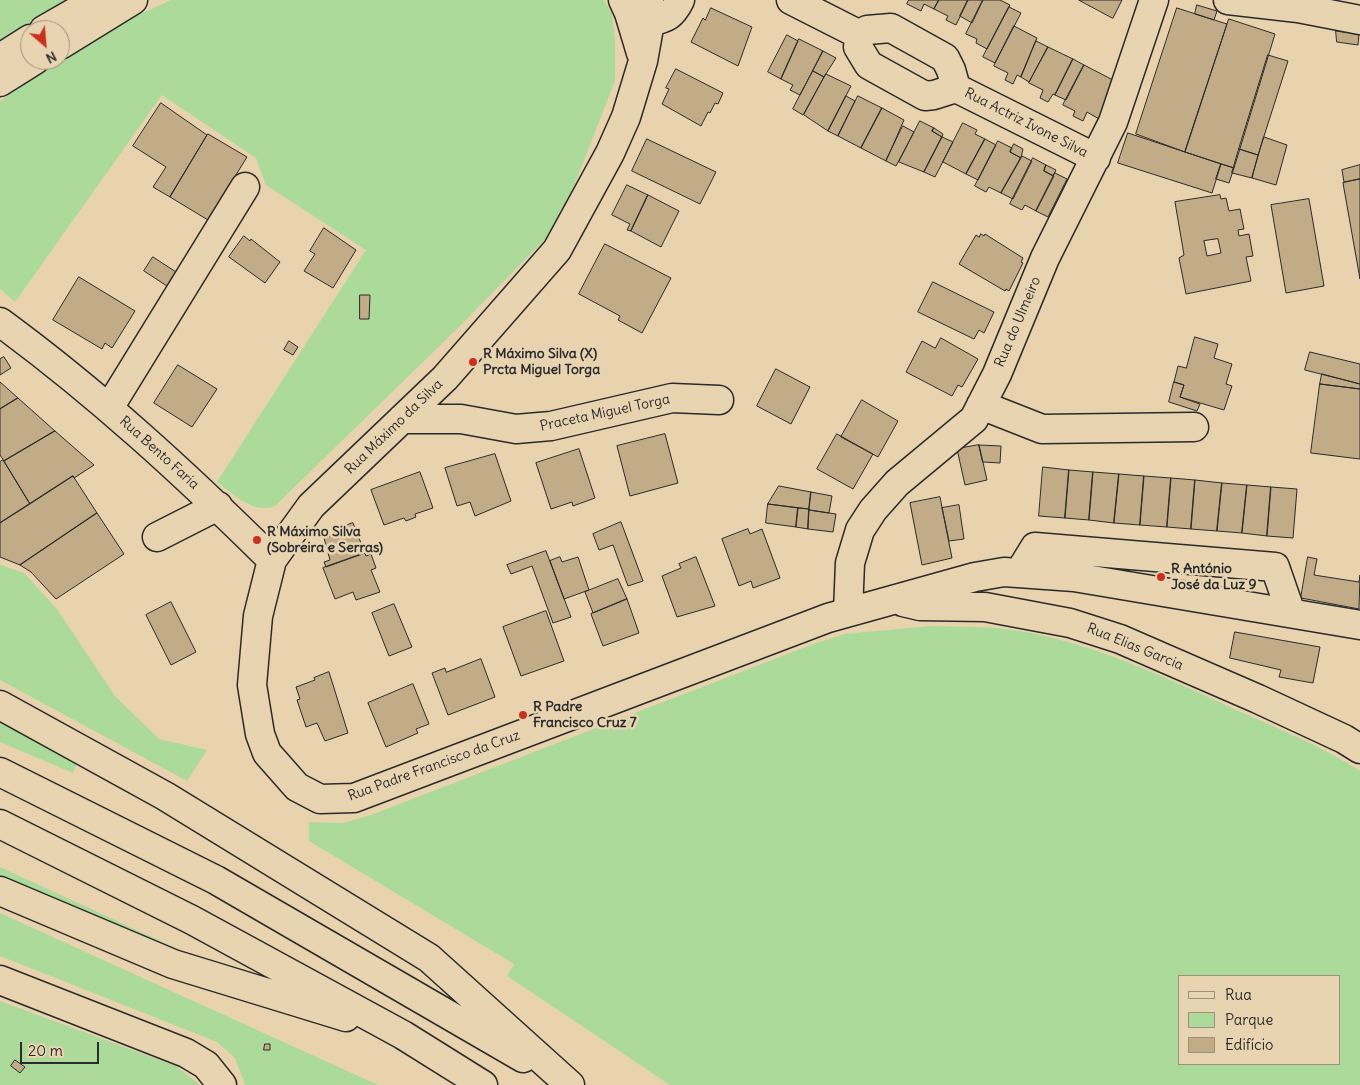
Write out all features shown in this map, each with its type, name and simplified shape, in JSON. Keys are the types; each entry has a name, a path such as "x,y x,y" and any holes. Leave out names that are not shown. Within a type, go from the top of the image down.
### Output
{"main road":[{"path":"61,20 96,0"},
{"path":"70,39 134,0"},
{"path":"623,0 629,13 643,62"},
{"path":"649,11 666,19 673,14 680,0"},
{"path":"791,0 860,35"},
{"name":"Rua do Ulmeiro","path":"838,615 850,563 864,523 897,483 974,419 997,374 1045,258 1114,122 1154,0"},
{"path":"1228,0 1298,8 1360,20"},
{"name":"Rua Máximo da Silva","path":"320,799 297,786 266,752 254,704 252,685 258,616 272,560 311,506 445,378 557,250 610,153 626,118 643,62 649,11"},
{"name":"Rua Actriz Ivone Silva","path":"956,88 951,70 944,58 937,53 891,28 867,30 860,35 858,48 869,65 925,96 934,96 956,88 1096,158"},
{"path":"0,58 20,45"},
{"path":"0,82 20,69"},
{"path":"109,408 245,187"},
{"name":"Rua Bento Faria","path":"0,322 41,352 109,408 218,506 272,560"},
{"path":"445,378 461,419"},
{"name":"Praceta Miguel Torga","path":"402,420 461,419 516,429 551,426 672,398 719,400"},
{"path":"980,405 1042,429 1194,427"},
{"path":"157,537 218,506"},
{"path":"1018,573 1035,547 1275,567 1291,613"},
{"name":"Rua Padre Francisco da Cruz","path":"320,799 354,798 419,771 686,674 838,615 975,577 1004,572 1074,577 1360,624"},
{"name":"Rua Elias Garcia","path":"895,599 909,605 985,607 1070,622 1146,650 1344,738 1360,749"},
{"path":"0,705 165,796 429,958 570,1085"},
{"path":"0,772 216,880 570,1085"},
{"path":"0,824 192,920 402,1035 483,1085"},
{"path":"0,891 173,964 402,1035"},
{"path":"0,980 186,1053 206,1065 222,1085"}],"green space":[{"path":"0,0 74,0 41,20 20,20 20,33 0,45"},
{"path":"171,0 604,0 612,14 615,39 615,81 568,201 551,233 460,326 275,506 259,508 244,502 217,482 366,250 266,185 256,158 162,95 15,302 0,289 0,101 46,70 70,70 70,54 104,31"},
{"path":"0,565 24,573 57,609 115,696 159,739 207,750 187,781 0,680"},
{"path":"931,626 1006,629 1037,634 1097,651 1185,686 1302,739 1360,771 1360,1085 670,1085 507,976 514,964 309,841 309,822 343,823 371,815 816,643 845,634"},
{"path":"0,720 78,762 73,773 0,742"},
{"path":"0,867 180,950 188,959 0,877"},
{"path":"0,913 378,1085 245,1085 235,1058 217,1042 0,956"},
{"path":"0,1001 176,1066 200,1085 0,1085"}],"building":[{"path":"909,0 939,0 934,9 924,4 921,11 907,4"},
{"path":"939,0 968,0 956,25 946,20 948,16 934,9"},
{"path":"968,0 983,0 972,23 960,16"},
{"path":"983,0 1000,0 1010,5 987,49 976,43 977,39 966,34"},
{"path":"1079,0 1122,0 1113,18"},
{"path":"1197,5 1217,11 1214,20 1195,14"},
{"path":"1009,7 1021,13 995,63 983,57"},
{"path":"711,8 752,27 738,66 691,42 703,18 705,20"},
{"path":"1177,8 1227,24 1185,152 1136,134"},
{"path":"1229,19 1275,34 1234,168 1185,152"},
{"path":"1014,26 1037,38 1021,77 1017,75 1013,84 1005,80 1008,73 994,66"},
{"path":"1336,31 1359,34 1358,45 1337,42"},
{"path":"787,35 798,41 781,79 768,72"},
{"path":"799,39 823,51 800,95 790,90 793,85 781,79"},
{"path":"1036,41 1048,47 1029,82 1021,77"},
{"path":"1048,47 1073,59 1055,95 1053,94 1048,102 1040,98 1043,90 1029,83"},
{"path":"823,51 836,58 824,77 813,71"},
{"path":"1268,55 1288,61 1258,155 1239,149"},
{"path":"1073,59 1084,65 1066,100 1055,95"},
{"path":"1084,65 1113,80 1099,119 1087,112 1083,121 1073,116 1075,111 1063,105"},
{"path":"676,69 723,93 718,104 715,103 710,113 708,112 701,126 662,104 669,89 666,88"},
{"path":"813,71 824,77 803,115 793,109"},
{"path":"826,74 851,86 828,131 804,115"},
{"path":"846,96 855,101 838,136 828,131"},
{"path":"858,96 882,108 861,148 838,136"},
{"path":"161,103 207,135 170,197 153,187 166,167 133,146"},
{"path":"882,108 904,120 886,161 861,148"},
{"path":"920,121 934,128 932,131 942,137 924,172 899,162"},
{"path":"963,123 977,130 975,134 985,139 966,174 943,162"},
{"path":"903,126 914,132 896,166 886,161"},
{"path":"934,128 943,134 942,137 932,131"},
{"path":"1128,133 1221,164 1212,193 1118,163"},
{"path":"208,134 247,157 208,220 170,197"},
{"path":"942,137 953,142 935,177 924,172"},
{"path":"1264,137 1287,145 1276,185 1252,178"},
{"path":"647,139 716,172 700,204 632,171"},
{"path":"985,139 996,145 978,180 966,174"},
{"path":"998,141 1012,148 1010,152 1021,158 1001,193 989,187 986,192 975,186"},
{"path":"1014,144 1023,149 1021,158 1010,152"},
{"path":"1239,149 1258,155 1252,178 1232,173"},
{"path":"1022,156 1032,161 1013,199 1001,193"},
{"path":"1033,158 1046,165 1044,171 1054,176 1036,211 1025,205 1022,210 1010,204"},
{"path":"1221,164 1234,168 1229,183 1216,179"},
{"path":"1046,165 1056,170 1053,176 1044,171"},
{"path":"1360,165 1360,179 1344,182 1342,170"},
{"path":"1055,173 1067,179 1048,217 1036,211"},
{"path":"1360,179 1360,279 1343,183"},
{"path":"627,185 648,195 631,231 627,230 630,224 612,215"},
{"path":"648,195 679,211 661,247 631,231"},
{"path":"1220,195 1221,199 1226,198 1229,211 1240,209 1244,229 1238,230 1239,236 1249,234 1253,256 1246,257 1251,281 1186,294 1179,258 1184,255 1175,202","holes":["1218,239 1221,253 1207,256 1204,241"]},
{"path":"1309,199 1324,286 1286,293 1271,205"},
{"path":"324,228 356,250 333,288 304,271 315,254 310,251"},
{"path":"981,234 984,236 985,234 1023,258 1021,262 1023,263 1009,291 1006,289 1005,291 959,264 976,235 979,237"},
{"path":"244,236 250,241 251,239 280,262 265,283 229,257"},
{"path":"605,244 671,278 642,333 618,320 620,316 579,294"},
{"path":"153,257 176,272 167,286 144,271"},
{"path":"79,277 135,311 112,348 105,343 102,349 53,320"},
{"path":"933,282 994,312 984,333 979,330 974,339 918,312"},
{"path":"360,295 370,295 369,319 360,319"},
{"path":"1195,337 1218,344 1214,358 1232,364 1226,384 1232,386 1224,410 1180,397 1184,385 1174,382 1178,366 1186,368"},
{"path":"941,338 978,359 962,387 958,385 952,396 906,372 922,341 935,348"},
{"path":"289,341 298,347 293,355 284,350"},
{"path":"1310,352 1360,364 1360,384 1305,370"},
{"path":"4,357 11,368 0,375 0,359"},
{"path":"178,365 217,389 192,427 154,403"},
{"path":"776,369 810,387 791,424 757,406"},
{"path":"1322,374 1360,384 1360,389 1320,384"},
{"path":"0,382 18,398 0,409"},
{"path":"1174,382 1184,385 1180,397 1200,404 1197,411 1169,402"},
{"path":"1320,384 1360,389 1360,459 1311,453"},
{"path":"18,398 55,431 4,461 0,455 0,409"},
{"path":"862,400 898,421 878,457 841,437"},
{"path":"55,431 94,465 74,478 73,476 30,504 4,461"},
{"path":"665,434 678,483 630,496 617,446"},
{"path":"837,434 873,454 853,489 817,469"},
{"path":"979,445 987,480 965,485 957,449"},
{"path":"979,445 1001,446 1000,463 983,462"},
{"path":"579,449 595,498 573,506 572,502 551,509 536,463"},
{"path":"495,454 511,501 475,516 470,502 457,506 445,468"},
{"path":"3,460 30,504 0,523 0,462"},
{"path":"1043,467 1069,470 1065,518 1039,516"},
{"path":"1069,470 1093,472 1089,520 1065,518"},
{"path":"420,472 433,508 415,514 416,517 406,521 404,518 384,525 371,490"},
{"path":"1093,472 1119,474 1114,523 1089,520"},
{"path":"1119,474 1144,476 1140,525 1114,523"},
{"path":"73,476 97,513 20,565 0,557 0,523"},
{"path":"1144,476 1171,478 1167,527 1140,525"},
{"path":"1171,478 1195,480 1191,529 1167,527"},
{"path":"1195,480 1222,483 1217,531 1191,529"},
{"path":"1222,483 1247,485 1242,533 1217,531"},
{"path":"1247,485 1271,487 1267,536 1242,533"},
{"path":"779,486 811,492 809,509 768,504"},
{"path":"1271,487 1297,489 1293,538 1267,536"},
{"path":"811,492 832,496 829,513 809,510"},
{"path":"940,497 952,558 922,565 910,503"},
{"path":"768,504 798,508 796,527 766,523"},
{"path":"959,505 964,539 949,541 942,508"},
{"path":"798,508 809,509 808,529 796,527"},
{"path":"809,510 836,514 833,532 808,529"},
{"path":"97,513 124,554 56,599 31,572 20,565"},
{"path":"621,522 643,581 628,586 613,545 599,550 593,534"},
{"path":"353,523 365,553 326,567 324,562 330,560 324,538 335,534 334,530"},
{"path":"748,529 750,534 762,529 780,578 753,588 751,581 739,586 722,539"},
{"path":"546,551 571,617 553,623 532,566 511,574 507,565"},
{"path":"365,553 366,556 371,554 376,568 371,570 380,592 356,600 353,592 335,599 323,568"},
{"path":"560,557 562,562 578,557 589,590 564,599 550,561"},
{"path":"696,557 715,606 677,617 662,576 681,568 679,564"},
{"path":"1308,557 1317,559 1314,575 1359,582 1360,575 1359,609 1301,598"},
{"path":"618,579 627,599 593,613 585,592"},
{"path":"627,599 639,633 603,646 591,614"},
{"path":"171,602 196,652 171,665 146,615"},
{"path":"394,604 412,647 389,656 372,613"},
{"path":"546,611 564,661 521,676 503,627"},
{"path":"1235,632 1320,647 1313,683 1279,677 1281,670 1230,658"},
{"path":"481,659 495,697 448,715 432,673 445,668 446,672"},
{"path":"329,672 348,733 325,741 317,723 306,727 297,700 300,699 296,687"},
{"path":"413,684 429,724 416,729 418,733 386,747 368,703"},
{"path":"265,1044 270,1044 270,1050 264,1050"},
{"path":"15,1060 25,1067 20,1073 11,1066"}],"place":[{"name":"R Máximo Silva (X) Prcta Miguel Torga","path":"473,362"},
{"name":"R Máximo Silva (Sobreira e Serras)","path":"257,540"},
{"name":"R António José da Luz 9","path":"1161,577"},
{"name":"R Padre Francisco Cruz 7","path":"523,715"}]}
